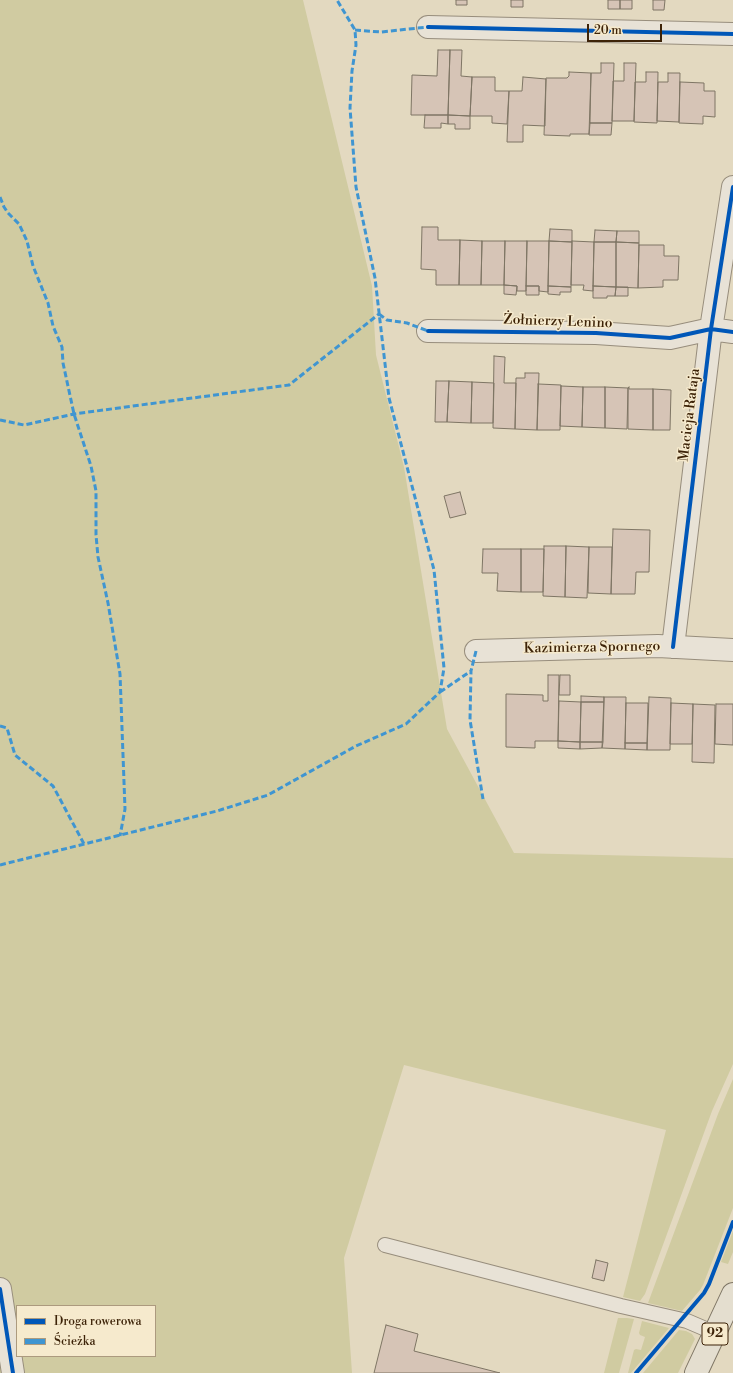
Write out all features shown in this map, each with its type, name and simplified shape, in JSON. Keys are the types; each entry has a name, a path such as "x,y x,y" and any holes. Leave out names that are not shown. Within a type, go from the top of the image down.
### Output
{"main road":[{"name":"92","path":"696,1373 733,1294"}],"street":[{"path":"428,27 733,34"},
{"name":"Macieja Rataja","path":"673,646 711,329 733,187"},
{"name":"Żołnierzy Lenino","path":"428,331 596,333 670,338 711,329 733,332"},
{"name":"Kazimierza Spornego","path":"476,651 673,646 733,650"},
{"path":"0,1289 13,1373"}],"lane":[{"path":"385,1246 621,1306 687,1321 715,1333"}],"shaded area":[{"path":"0,0 303,0 372,286 376,355 404,467 447,729 514,853 733,858 733,1064 712,1111 645,1294 640,1301 623,1297 666,1130 404,1065 344,1258 352,1373 0,1373"},
{"path":"733,1079 733,1208 703,1285 682,1311 648,1303 718,1114"},
{"path":"733,1231 733,1252 728,1264 721,1262"},
{"path":"618,1318 634,1319 619,1373 604,1373"},
{"path":"642,1321 669,1328 631,1373 628,1373 634,1350 641,1350 645,1337 639,1333"},
{"path":"679,1330 692,1334 695,1339 678,1373 643,1373"}],"building":[{"path":"456,0 467,0 467,5 456,5"},
{"path":"511,0 523,0 523,7 511,7"},
{"path":"608,0 620,0 620,9 608,9"},
{"path":"620,0 632,0 632,9 620,9"},
{"path":"653,0 665,0 664,10 653,10"},
{"path":"438,50 450,50 448,115 411,115 412,75 437,76"},
{"path":"450,50 462,50 461,76 472,77 470,116 448,115"},
{"path":"601,63 614,63 612,123 590,123 591,73 601,73"},
{"path":"624,63 636,63 634,121 612,121 613,81 624,81"},
{"path":"569,72 591,73 589,134 570,134 570,136 544,135 546,78 567,78 569,76"},
{"path":"646,72 658,72 657,123 634,122 635,82 646,82"},
{"path":"668,73 680,73 679,122 657,121 658,82 668,82"},
{"path":"472,77 495,77 495,91 509,91 507,124 492,123 492,116 470,116"},
{"path":"523,77 546,79 545,126 523,125 523,142 507,142 509,91 522,91"},
{"path":"680,82 704,83 704,91 715,91 715,117 703,116 703,124 679,123"},
{"path":"425,115 448,115 448,124 441,123 441,128 424,128"},
{"path":"448,115 470,116 470,129 455,129 455,124 448,124"},
{"path":"590,123 612,123 611,135 589,135"},
{"path":"422,227 438,227 438,240 460,240 459,285 436,285 436,270 421,269"},
{"path":"550,229 572,230 572,242 549,241"},
{"path":"595,230 617,231 616,242 594,242"},
{"path":"617,231 639,231 639,243 616,242"},
{"path":"460,240 482,241 481,285 459,285"},
{"path":"482,241 505,241 504,285 481,285"},
{"path":"505,241 527,241 526,291 517,291 517,286 504,285"},
{"path":"527,241 549,241 548,292 539,291 539,286 526,286"},
{"path":"549,241 572,242 571,287 548,286"},
{"path":"572,241 594,242 593,291 583,290 584,285 571,285"},
{"path":"594,242 616,242 616,287 593,286"},
{"path":"616,242 639,243 638,288 616,287"},
{"path":"639,245 664,245 664,256 679,256 678,280 663,280 663,287 638,288"},
{"path":"504,285 517,286 516,295 504,294"},
{"path":"526,286 539,286 539,295 526,295"},
{"path":"548,286 571,287 571,292 560,292 560,295 548,294"},
{"path":"593,286 616,287 615,296 607,296 607,298 593,298"},
{"path":"616,287 628,287 628,296 615,296"},
{"path":"494,356 505,357 504,383 516,383 515,429 493,428"},
{"path":"525,373 539,373 537,430 515,429 516,378 525,378"},
{"path":"436,381 449,381 447,422 435,422"},
{"path":"449,381 472,382 471,423 447,422"},
{"path":"472,382 494,383 493,423 471,423"},
{"path":"538,384 561,385 560,430 537,430"},
{"path":"561,386 583,387 582,427 560,426"},
{"path":"583,387 605,387 605,428 582,427"},
{"path":"605,387 628,388 627,429 605,428"},
{"path":"629,387 629,389 653,389 653,430 628,429"},
{"path":"653,389 671,390 670,430 653,430"},
{"path":"460,492 466,514 450,518 444,496"},
{"path":"613,529 650,530 649,572 636,572 635,594 611,594"},
{"path":"544,546 566,546 565,597 543,596"},
{"path":"566,546 589,547 587,598 565,597"},
{"path":"589,547 612,547 611,594 588,593"},
{"path":"483,549 521,549 521,592 497,591 498,573 482,573"},
{"path":"521,549 544,549 543,592 521,592"},
{"path":"548,675 559,675 558,741 535,741 535,748 506,747 506,694 543,695 543,701 548,701"},
{"path":"560,675 570,675 570,695 559,695"},
{"path":"581,696 604,697 604,702 581,702"},
{"path":"604,697 626,697 625,749 602,748"},
{"path":"649,697 671,698 670,750 647,750"},
{"path":"559,701 581,702 580,742 558,741"},
{"path":"581,702 604,702 603,742 580,742"},
{"path":"626,703 648,703 647,743 625,743"},
{"path":"671,703 693,704 692,744 670,744"},
{"path":"693,704 715,705 714,763 692,762"},
{"path":"716,704 733,704 733,745 715,744"},
{"path":"558,741 580,742 580,749 558,748"},
{"path":"580,742 603,742 602,748 580,749"},
{"path":"625,743 647,743 647,750 625,749"},
{"path":"596,1260 608,1263 604,1281 592,1278"},
{"path":"386,1325 418,1334 414,1351 500,1373 374,1373"}],"marked path":[{"path":"0,865 217,811 268,795 356,746 406,724 440,692 444,668 434,570 389,398 375,278 356,187 350,108 352,71 356,45 355,30 337,0"},
{"path":"355,30 381,32 428,27"},
{"path":"0,197 8,213 19,224 27,241 33,266 48,303 53,326 62,347 63,363 74,414 91,466 96,491 96,535 98,557 108,603 120,674 125,809 120,836"},
{"path":"379,314 387,320 407,323 428,331"},
{"path":"0,420 24,425 74,414 289,385 379,314"},
{"path":"476,651 471,671 470,720 483,799"},
{"path":"440,692 471,671"},
{"path":"0,726 7,728 15,755 53,786 84,844"}],"cycle path":[{"path":"428,27 733,34"},
{"path":"673,647 711,329 733,187"},
{"path":"428,331 596,333 670,338 711,329 733,332"},
{"path":"636,1373 704,1293 709,1284 733,1222"},
{"path":"0,1289 13,1373"}]}
